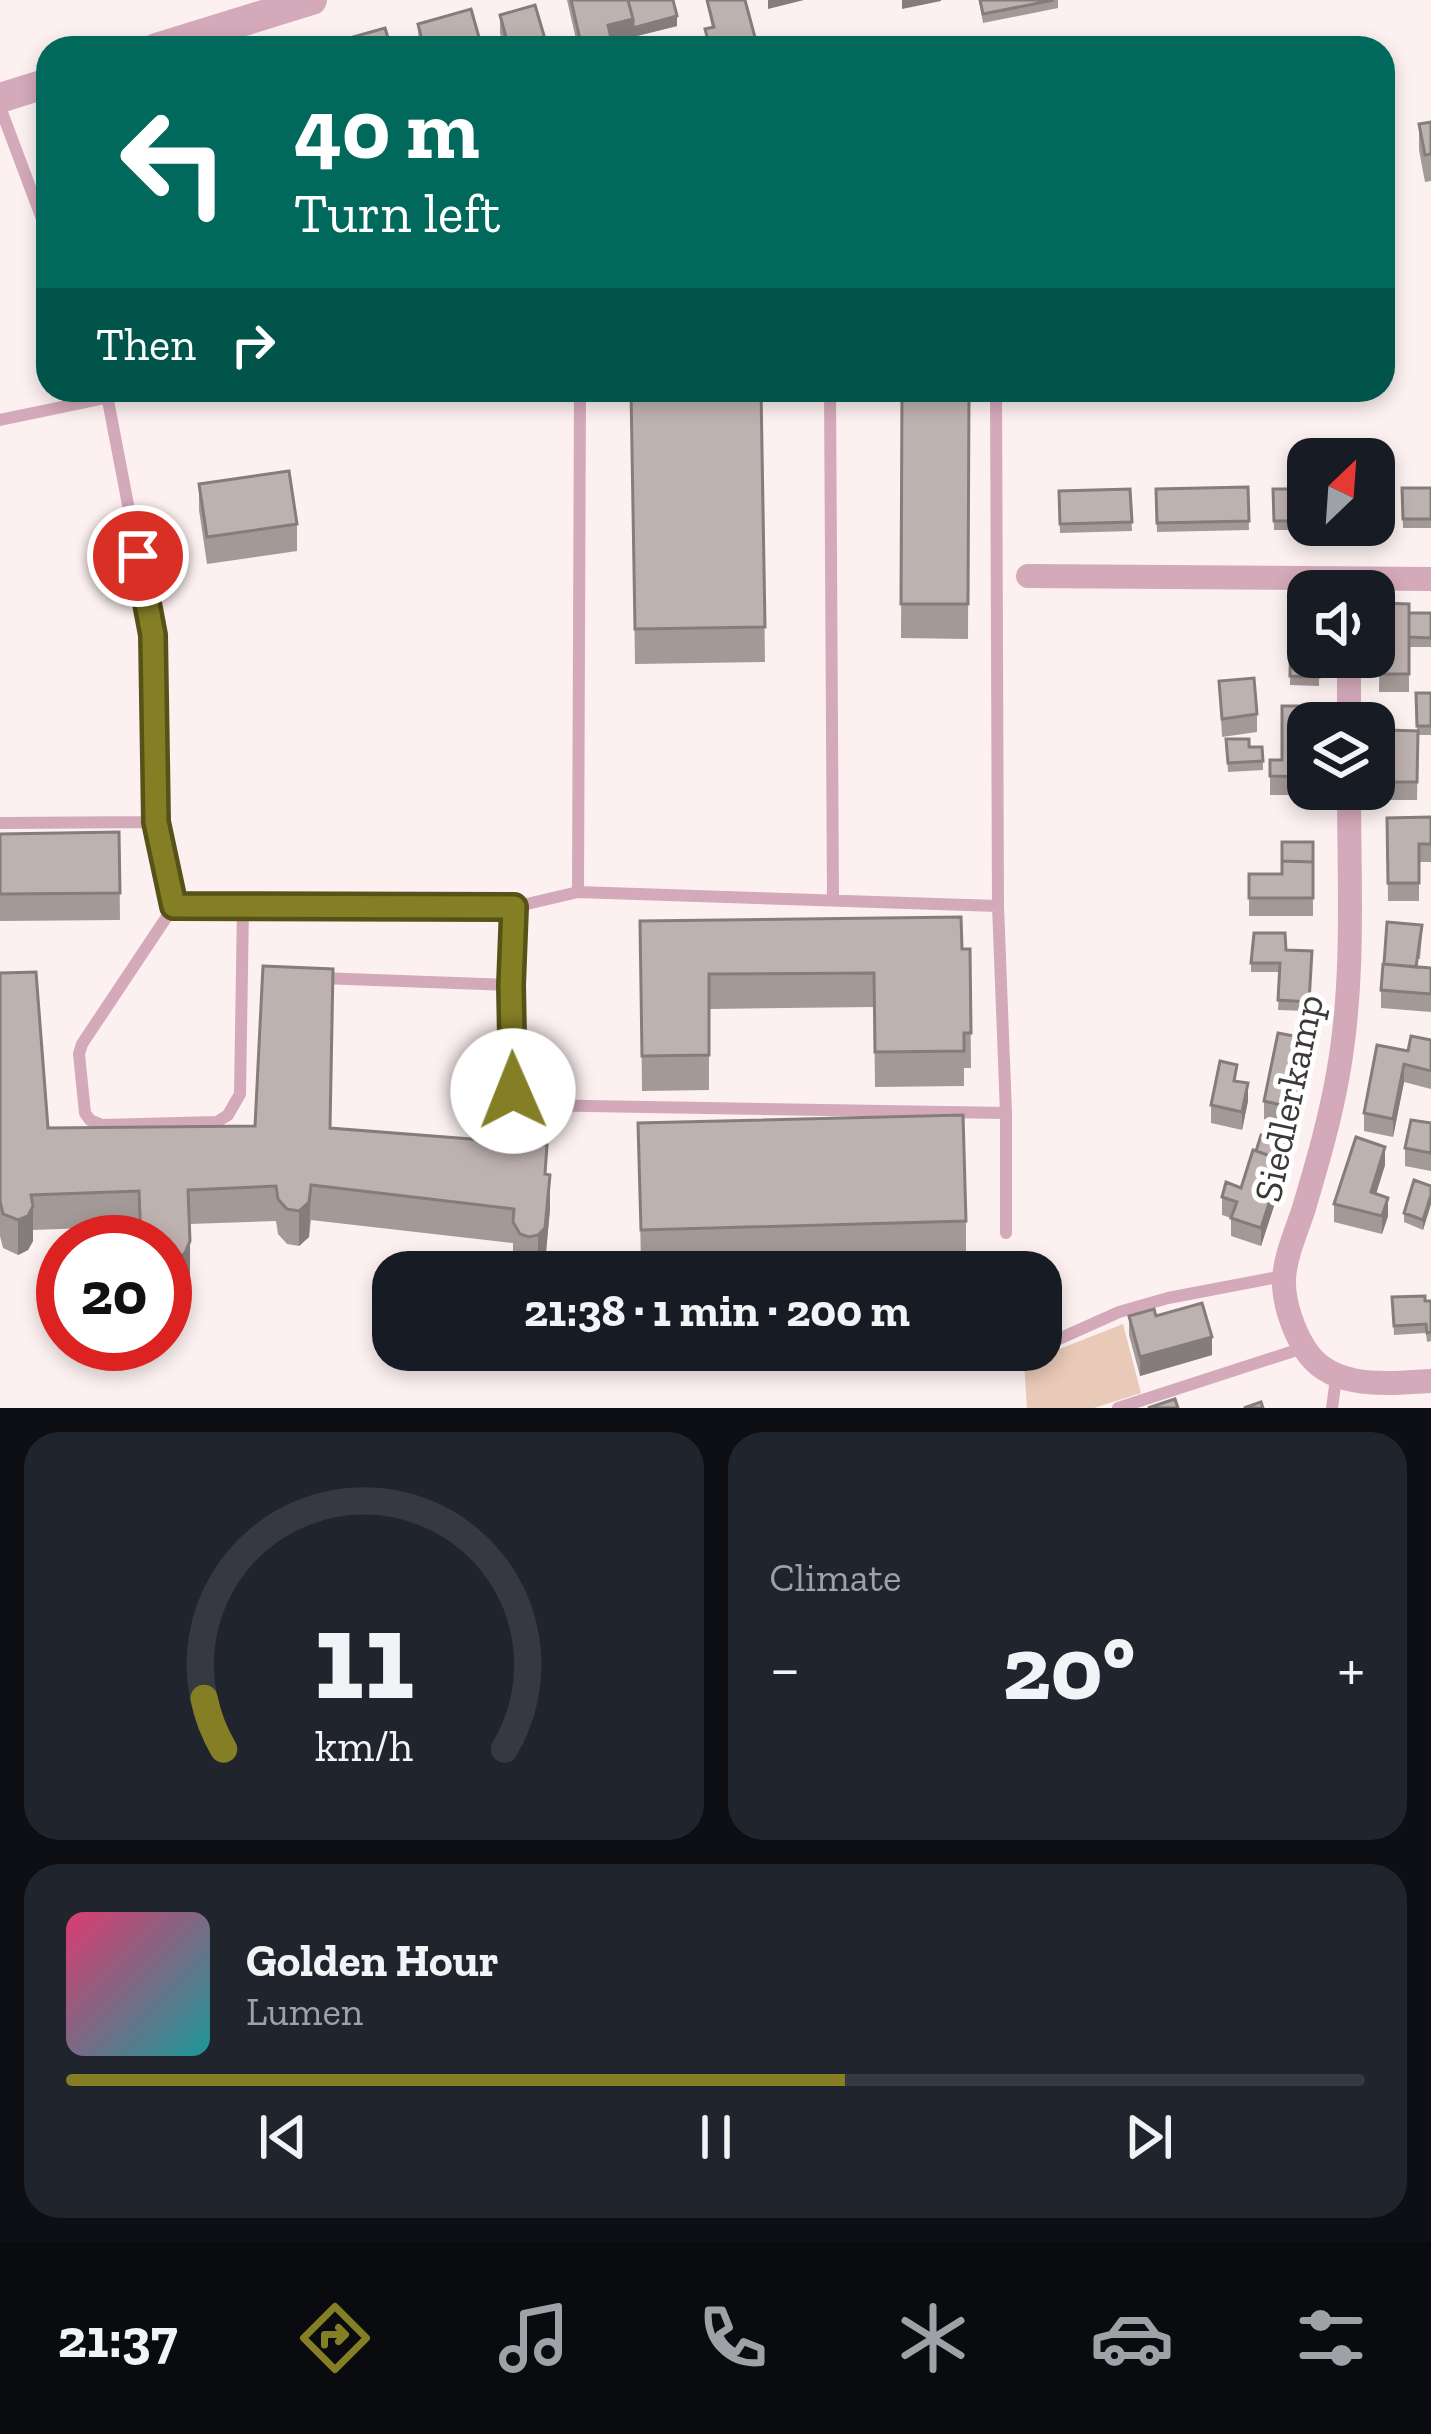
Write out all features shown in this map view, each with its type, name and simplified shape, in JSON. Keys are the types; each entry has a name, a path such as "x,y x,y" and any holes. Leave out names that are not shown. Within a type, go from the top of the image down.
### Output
{"street":[{"path":"195,36 312,0"},
{"path":"0,103 36,88"},
{"path":"1028,576 1287,584"},
{"path":"1395,582 1431,579"},
{"name":"Siedlerkamp","path":"1284,1276 1322,1147 1346,1018 1349,810"},
{"path":"1284,1276 1285,1301 1304,1348 1336,1378 1378,1383 1431,1381"}],"lane":[{"path":"0,103 36,202"},
{"path":"0,420 71,402"},
{"path":"109,402 153,635 156,822 174,906 82,1044 85,1113 90,1120 102,1125 217,1122 228,1115 240,1094 243,908"},
{"path":"578,892 580,402"},
{"path":"830,402 833,899"},
{"path":"996,402 998,906 1006,1232"},
{"path":"0,823 156,822"},
{"path":"174,906 514,907 578,892 998,906"},
{"path":"514,907 513,1091 530,1105 1006,1113"},
{"path":"296,977 511,985"},
{"path":"1062,1338 1119,1312 1168,1298 1284,1276"},
{"path":"1118,1408 1304,1348"},
{"path":"1333,1408 1336,1378"}],"shaded area":[{"path":"1123,1324 1141,1393 1094,1408 1027,1408 1025,1371 1062,1371 1062,1348"}],"building":[{"path":"571,0 628,0 633,19 608,25 610,36 579,36"},
{"path":"628,0 673,0 677,16 633,28"},
{"path":"707,0 745,0 755,36 707,36 705,29 714,27"},
{"path":"980,0 1054,0 983,14"},
{"path":"535,5 544,36 506,36 500,15"},
{"path":"471,9 479,36 421,36 418,24"},
{"path":"385,28 387,36 356,36"},
{"path":"1431,122 1431,154 1425,155 1419,124"},
{"path":"631,402 761,402 765,627 635,629"},
{"path":"902,402 969,402 968,604 901,604"},
{"path":"289,471 297,524 207,537 199,484"},
{"path":"1248,487 1249,521 1157,523 1156,489"},
{"path":"1402,488 1431,488 1431,519 1403,519"},
{"path":"1130,489 1132,522 1060,524 1059,491"},
{"path":"1273,489 1287,489 1287,521 1274,521"},
{"path":"1395,604 1409,604 1409,674 1395,674"},
{"path":"1409,613 1431,613 1431,638 1409,637"},
{"path":"1254,678 1257,714 1222,719 1219,681"},
{"path":"1416,693 1431,693 1431,726 1417,726"},
{"path":"1282,706 1287,706 1287,776 1270,776 1270,760 1282,760"},
{"path":"1395,730 1418,731 1417,782 1395,782"},
{"path":"1226,739 1249,739 1249,747 1262,747 1263,761 1228,763"},
{"path":"1431,817 1431,844 1419,844 1419,883 1388,883 1387,818"},
{"path":"119,832 120,893 0,894 0,834"},
{"path":"1282,842 1313,842 1313,862 1282,861"},
{"path":"1282,861 1313,862 1313,898 1249,898 1249,874 1282,874"},
{"path":"961,917 962,949 970,949 971,1033 964,1033 964,1051 875,1052 874,973 709,974 709,1055 642,1056 640,921"},
{"path":"1387,922 1422,925 1416,967 1384,964"},
{"path":"1254,933 1285,933 1286,950 1312,951 1309,1002 1278,1000 1280,963 1251,963"},
{"path":"1383,964 1431,968 1431,994 1381,990"},
{"path":"263,966 333,969 330,1128 547,1145 545,1174 550,1175 545,1228 538,1235 520,1234 513,1222 514,1209 311,1185 309,1202 299,1211 287,1209 278,1199 276,1186 188,1190 189,1215 140,1215 139,1191 31,1195 28,1216 18,1220 3,1214 0,973 36,972 48,1128 255,1126"},
{"path":"1278,1033 1309,1039 1294,1108 1264,1101"},
{"path":"1411,1036 1431,1040 1431,1071 1404,1064 1393,1119 1364,1113 1377,1045 1408,1051"},
{"path":"1220,1061 1237,1065 1234,1081 1248,1083 1242,1112 1211,1105"},
{"path":"963,1115 966,1221 641,1230 638,1123"},
{"path":"1411,1120 1431,1123 1431,1153 1405,1148"},
{"path":"1261,1135 1288,1143 1282,1160 1256,1151"},
{"path":"1356,1137 1385,1147 1371,1192 1388,1198 1382,1216 1334,1204"},
{"path":"1253,1150 1283,1160 1261,1228 1231,1218 1237,1202 1222,1197 1226,1182 1241,1188"},
{"path":"1414,1180 1431,1186 1423,1220 1404,1213"},
{"path":"1425,1296 1425,1301 1431,1301 1431,1332 1427,1333 1426,1324 1394,1326 1392,1297"},
{"path":"1202,1303 1212,1337 1140,1357 1129,1316 1154,1309 1156,1316"},
{"path":"1175,1399 1178,1408 1148,1408"}],"route":[{"path":"138,556 153,635 156,822 174,906 514,907 513,1091"}]}
